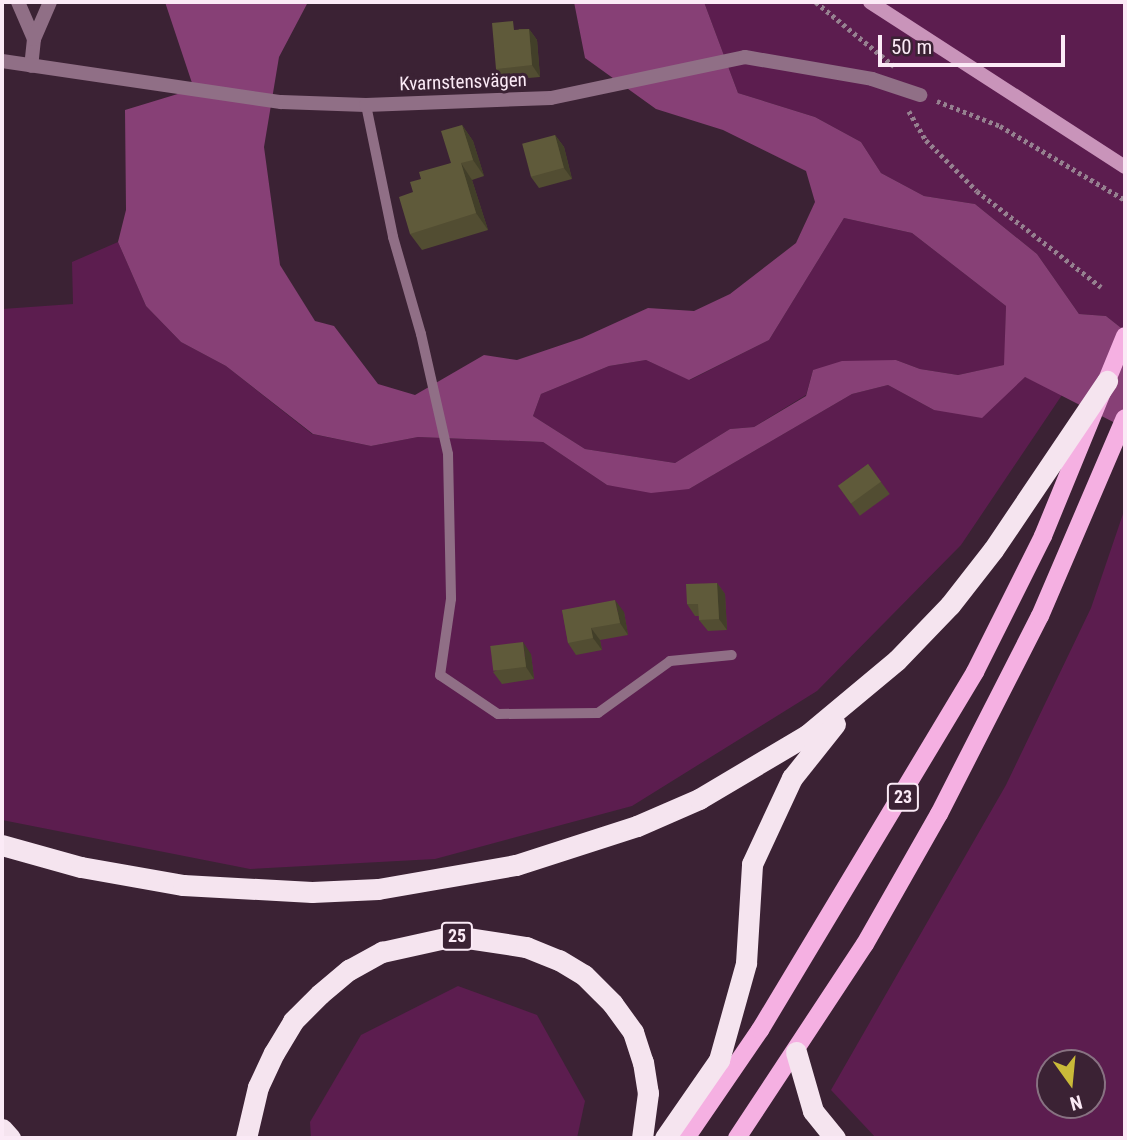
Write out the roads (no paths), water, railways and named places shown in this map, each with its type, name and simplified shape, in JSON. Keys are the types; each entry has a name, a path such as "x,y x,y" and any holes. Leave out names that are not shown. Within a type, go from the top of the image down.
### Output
{"highway":[{"path":"2,845 139,878 236,891 378,889 444,879 577,849 687,804 807,735 855,697 950,605 1078,435 1107,381"},
{"path":"665,1138 719,1060 746,963 752,864 792,778 855,697"},
{"name":"25","path":"246,1138 258,1087 274,1053 293,1021 320,994 349,970 382,952 454,936 526,947 559,960 584,975 612,1003 633,1032 643,1062 648,1093 642,1138"},
{"path":"796,1052 813,1111 835,1138"},
{"path":"2,1129 10,1138"}],"main road":[{"path":"1107,381 1125,336"},
{"name":"23","path":"737,1138 865,944 990,718 1086,518 1125,418"},
{"name":"23","path":"686,1138 760,1030 975,672 1043,536 1078,435"}],"street":[{"path":"18,2 34,39"},
{"path":"31,66 34,39 50,2"},
{"path":"870,2 1119,163"},
{"name":"Kvarnstensvägen","path":"2,61 281,102 366,105 551,98 745,57 807,65 920,94"}],"lane":[{"path":"366,105 393,237 421,334 448,454 451,599 440,675 498,714 598,713 670,661 732,656"}]}
